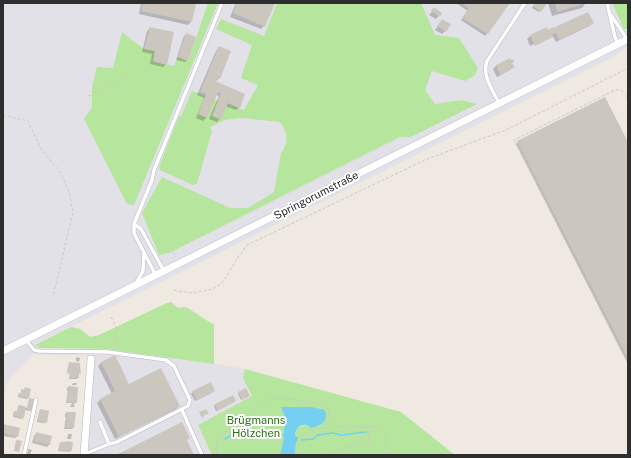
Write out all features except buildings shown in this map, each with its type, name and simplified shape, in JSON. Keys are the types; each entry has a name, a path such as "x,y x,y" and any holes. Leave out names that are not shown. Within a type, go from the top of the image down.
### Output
{"street":[{"name":"Springorumstraße","path":"3,351 156,276 628,39"},
{"path":"84,455 91,359"}],"lane":[{"path":"156,276 134,233 134,224 152,180 154,170 222,3"},
{"path":"499,103 485,74 485,68 487,61 525,3"},
{"path":"607,3 614,37 618,44"},
{"path":"610,14 628,39"},
{"path":"134,224 141,229 164,272"},
{"path":"134,286 143,271 143,250"},
{"path":"26,340 34,350 39,351 116,352 166,360 172,363 190,400 188,406 117,442 84,455"},
{"path":"24,455 36,400"},
{"path":"182,410 202,455"},
{"path":"100,422 109,444"}],"path":[{"path":"174,290 193,292 212,289 221,284 247,245 427,159 506,130 628,68"},
{"path":"88,96 95,95 126,76"},
{"path":"628,95 620,90 614,90 514,140 628,364"},
{"path":"3,115 28,121 41,149 60,172 69,191 72,212 54,298"},
{"path":"111,317 116,327 116,352"},
{"path":"217,455 216,446 222,435 252,414 266,401 274,399 311,402 326,407 329,412 326,427"},
{"path":"298,455 298,446 301,438 311,431 326,427 377,426 385,434 387,455"},
{"path":"320,455 369,442 368,427"}],"shaded area":[{"path":"3,3 628,3 628,46 615,56 36,344 41,348 106,349 180,358 245,369 243,378 252,396 198,425 212,455 87,455 95,356 33,354 7,382 5,395 3,395"}],"green space":[{"path":"208,3 218,3 134,205 127,204 84,119 92,107 92,87 97,67 113,68 122,32 144,49 155,51 153,62 174,66 178,57 188,61"},
{"path":"277,3 421,3 435,35 459,38 478,68 475,75 465,81 432,71 425,90 435,104 462,100 477,104 411,137 400,137 169,253 159,255 142,213 162,177 230,208 248,208 274,192 281,153 286,142 285,130 280,122 242,118 225,120 210,127 212,131 197,184 193,185 160,170 159,167 179,116 181,116 192,91 244,110 258,85 241,78 252,45 216,29 221,19 264,36"},
{"path":"612,3 628,3 628,29 624,29"},
{"path":"171,302 178,308 186,307 214,325 214,364 106,349 41,348 35,345 71,327 80,329 90,337 99,335"},
{"name":"Brügmanns Hölzchen","path":"245,369 401,412 455,455 295,455 296,443 299,438 296,437 295,434 297,430 305,425 320,426 285,417 283,442 280,455 212,455 198,425 252,396 243,378"}],"water":[{"path":"281,407 311,407 325,410 326,418 323,423 311,428 308,425 303,425 297,430 295,434 296,437 299,437 296,443 295,455 280,455 283,442 285,417"}],"waterway":[{"path":"301,440 313,439 318,435 332,433 341,435 366,432"},
{"path":"225,439 234,434 284,435"}]}
